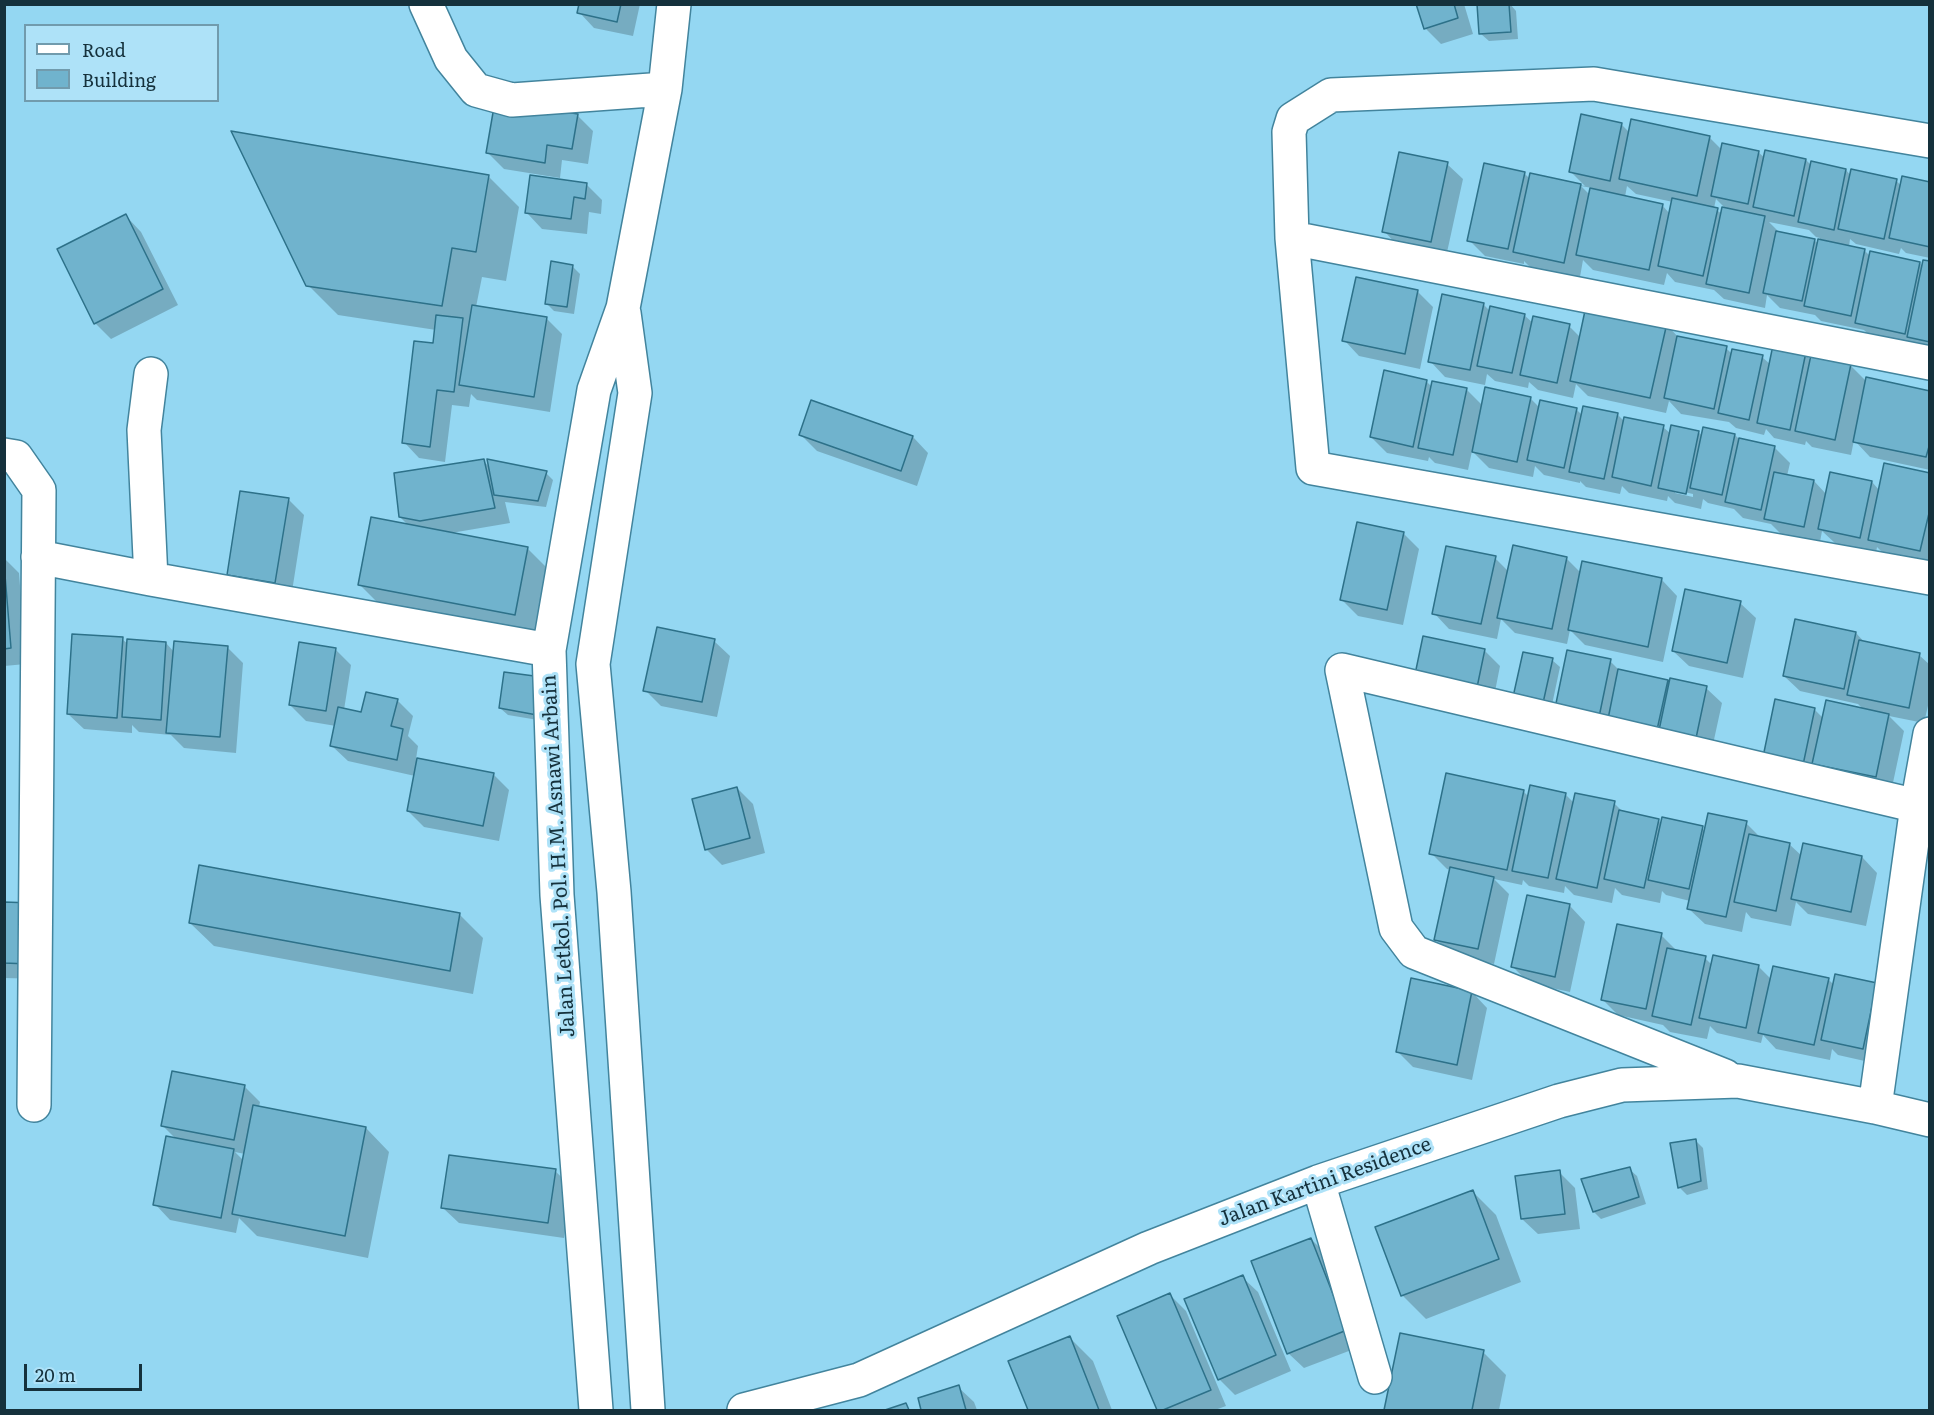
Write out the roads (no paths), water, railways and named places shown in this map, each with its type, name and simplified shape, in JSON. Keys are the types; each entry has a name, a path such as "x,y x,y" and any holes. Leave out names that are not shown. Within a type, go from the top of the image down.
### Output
{"street":[{"path":"426,4 452,59 476,90 512,100 664,90"},
{"name":"Jalan Letkol. Pol. H.M. Asnawi Arbain","path":"596,1410 557,895 549,650 594,390 623,308 664,90 674,4"},
{"path":"1929,141 1594,84 1331,95 1293,119 1289,132 1292,238 1313,468 1929,578"},
{"path":"1292,238 1929,363"},
{"name":"Jalan Letkol. Pol. H.M. Asnawi Arbain","path":"623,308 635,393 593,664 614,892 648,1410"},
{"path":"151,374 144,430 151,579"},
{"path":"4,455 16,457 39,490 34,1106"},
{"path":"38,556 151,579 549,650"},
{"path":"1738,1081 1414,952 1396,928 1342,670 1923,808"},
{"path":"1875,1107 1923,808 1929,734"},
{"name":"Jalan Kartini Residence","path":"744,1410 860,1380 1149,1248 1318,1182 1559,1101 1622,1084 1738,1081 1875,1107 1929,1120"},
{"path":"1318,1182 1375,1377"}]}
